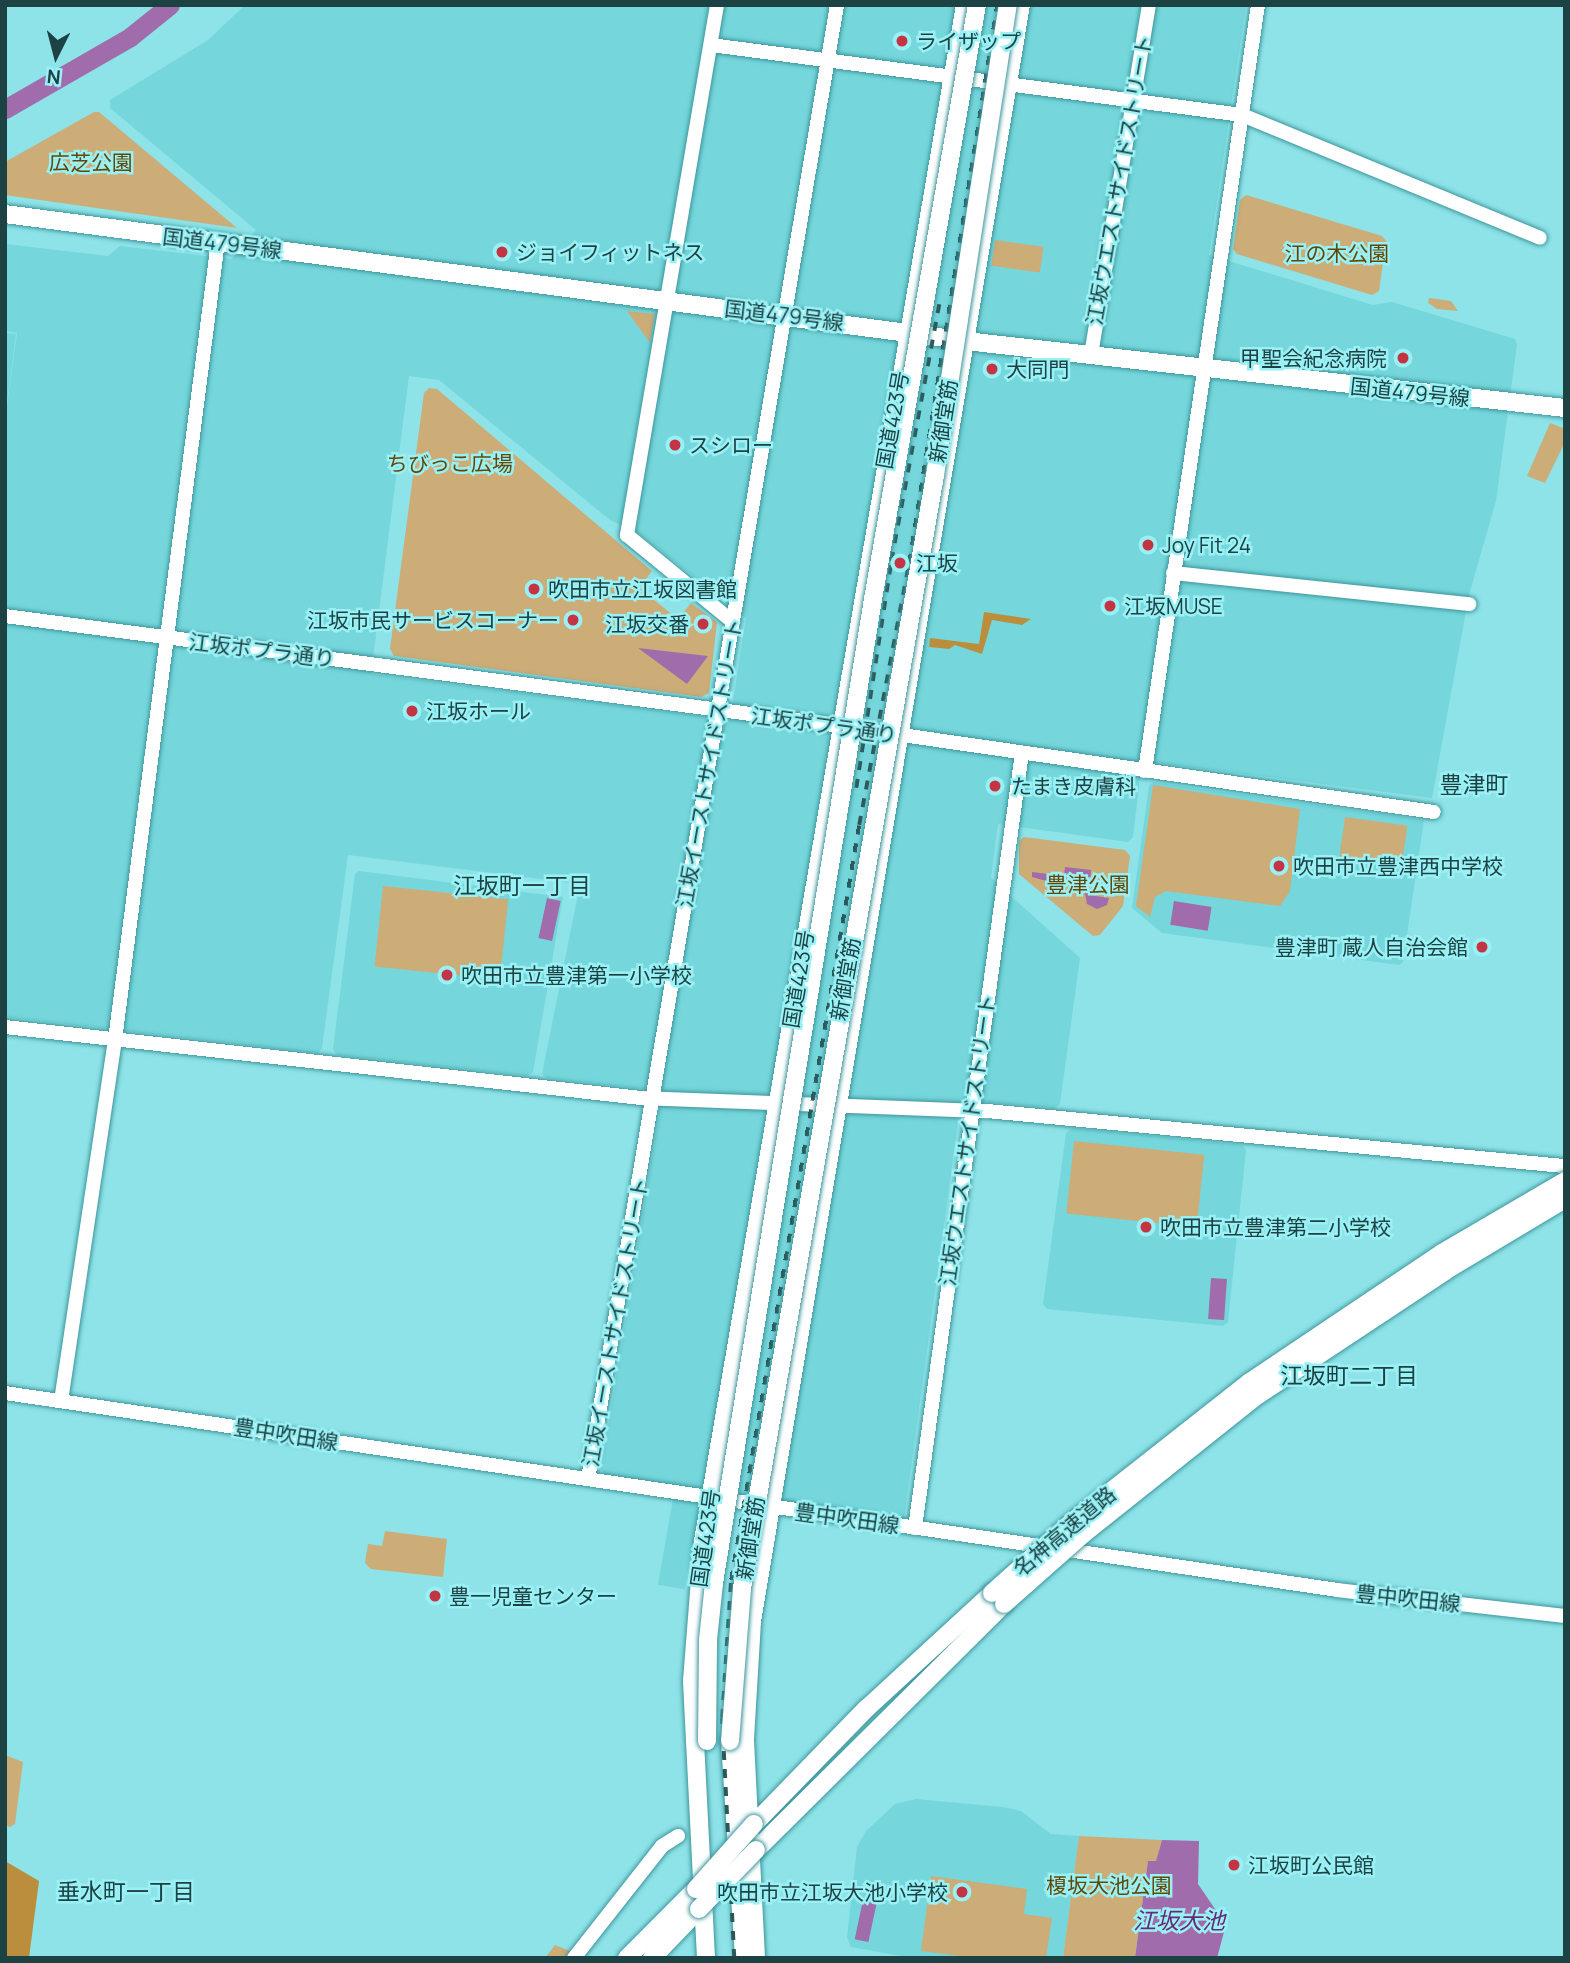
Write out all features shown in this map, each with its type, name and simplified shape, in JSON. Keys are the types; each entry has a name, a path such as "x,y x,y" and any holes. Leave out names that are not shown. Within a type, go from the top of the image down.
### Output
{"highway":[{"name":"国道423号","path":"706,1958 692,1681 697,1590 710,1497 840,726 965,5"},
{"name":"新御堂筋","path":"718,1958 707,1741 708,1640 714,1583 873,599 976,5"},
{"name":"新御堂筋","path":"744,1958 730,1741 742,1588 930,502 1008,5"},
{"path":"756,1958 745,1740 752,1621 968,341 1021,5"},
{"name":"国道479号線","path":"5,214 968,341 1565,408"},
{"name":"名神高速道路","path":"652,1958 1072,1522 1250,1382 1443,1253 1565,1181"},
{"name":"名神高速道路","path":"627,1958 866,1709 998,1598 1258,1395 1445,1271 1565,1199"}],"street":[{"path":"717,5 627,535 733,622"},
{"name":"江坂イーストサイドストリート","path":"589,1479 838,5"},
{"name":"江坂ウエストサイドストリート","path":"1091,355 1149,5"},
{"path":"1145,771 1258,5"},
{"path":"711,45 1242,116 1540,238"},
{"path":"61,1401 114,1040 218,242"},
{"path":"1173,573 1469,604"},
{"name":"江坂ポプラ通り","path":"5,616 840,726 1434,812"},
{"name":"江坂ウエストサイドストリート","path":"915,1528 1022,753"},
{"path":"5,1027 653,1099 777,1107 971,1110 1564,1166"},
{"name":"豊中吹田線","path":"5,1393 1337,1590 1565,1616"},
{"path":"574,1958 662,1846 678,1836"}],"shaded area":[{"path":"245,5 1246,5 1209,255 1373,305 1392,302 1515,339 1517,344 1496,501 1469,595 1432,798 1142,761 1133,837 1128,842 998,824 991,878 1080,958 1060,1104 1055,1108 961,1100 904,1519 604,1475 601,1469 663,1091 546,1078 542,1074 580,884 348,855 322,1048 318,1053 5,1017 5,420 17,333 5,331 5,244 108,256 120,246 231,259 256,230 110,108 110,100 208,40","holes":["409,376 439,380 610,520 640,534 746,618 730,720 371,674"]},
{"path":"5,333 16,334 5,419"},
{"path":"984,612 1031,619 1022,625 992,620 982,654 955,645 949,649 929,647 930,638 979,644"},
{"name":"吹田市立豊津西中学校","path":"1153,782 1424,820 1403,962 1399,965 1162,933 1132,908 1149,786"},
{"name":"吹田市立豊津第一小学校","path":"359,871 563,897 533,1072 527,1076 337,1055 333,1049 355,874"},
{"name":"吹田市立豊津第二小学校","path":"1072,1128 1242,1145 1246,1150 1228,1322 1223,1326 1047,1309 1043,1304 1066,1133"},
{"path":"673,1499 700,1504 684,1589 658,1585"},
{"name":"吹田市立江坂大池小学校","path":"916,1799 1021,1811 1051,1834 1079,1836 1063,1958 912,1958 851,1947 847,1937 857,1847 866,1831 895,1804"},
{"path":"5,1861 39,1881 29,1958 5,1958"}],"green space":[{"name":"広芝公園","path":"94,112 99,112 237,228 5,195 5,162"},
{"name":"江の木公園","path":"1246,195 1382,236 1386,241 1379,291 1372,295 1237,254 1233,249 1240,200"},
{"path":"995,240 1044,247 1040,273 991,266"},
{"path":"1429,298 1451,301 1458,311 1437,309 1428,303"},
{"path":"627,311 655,314 650,343"},
{"name":"ちびっこ広場","path":"429,388 437,389 652,571 639,588 678,619 691,603 717,622 709,693 701,697 394,656 390,649 424,393"},
{"path":"1550,423 1565,429 1565,442 1545,483 1527,476"},
{"path":"1153,785 1300,809 1290,891 1280,906 1166,891 1155,897 1150,917 1136,906"},
{"path":"1345,817 1407,826 1402,866 1339,858"},
{"name":"豊津公園","path":"1024,837 1125,850 1130,856 1123,906 1100,935 1093,936 1019,874 1019,841"},
{"path":"383,886 508,899 500,980 375,967"},
{"path":"1074,1141 1204,1155 1197,1227 1066,1214"},
{"path":"385,1531 447,1539 443,1577 371,1569 365,1563 368,1544 382,1546"},
{"path":"5,1755 23,1762 15,1824 10,1827 5,1825"},
{"name":"榎坂大池公園","path":"1079,1836 1162,1840 1156,1861 1148,1861 1135,1958 1063,1958"},
{"path":"931,1876 1027,1889 1024,1914 1052,1918 1046,1958 974,1958 921,1951"},
{"path":"555,1945 570,1951 566,1958 545,1958"}],"water":[{"path":"638,648 708,656 687,684"},
{"path":"1065,867 1091,870 1089,895 1109,898 1107,905 1097,909 1087,904 1083,883 1074,873 1064,886 1032,877 1032,872 1064,876"},
{"path":"547,898 561,901 552,941 538,938"},
{"path":"1174,901 1212,907 1208,931 1170,925"},
{"path":"1211,1278 1227,1279 1224,1320 1208,1319"},
{"name":"江坂大池","path":"1162,1840 1199,1841 1198,1884 1215,1909 1228,1917 1217,1958 1135,1958 1148,1861 1156,1861"},
{"path":"863,1900 877,1903 868,1942 855,1939"}],"waterway":[{"path":"5,109 130,37 170,5"}],"railway":[{"path":"734,1958 722,1718 731,1580 859,825 909,563 997,5"},
{"path":"856,788 891,561 940,298"}],"place":[{"name":"ライザップ","path":"902,41"},
{"name":"ジョイフィットネス","path":"502,252"},
{"name":"甲聖会紀念病院","path":"1403,358"},
{"name":"大同門","path":"992,369"},
{"name":"スシロー","path":"675,445"},
{"name":"Joy Fit 24","path":"1148,545"},
{"name":"江坂","path":"900,563"},
{"name":"吹田市立江坂図書館","path":"534,589"},
{"name":"江坂MUSE","path":"1110,606"},
{"name":"江坂市民サービスコーナー","path":"573,620"},
{"name":"江坂交番","path":"703,624"},
{"name":"江坂ホール","path":"412,711"},
{"name":"たまき皮膚科","path":"995,786"},
{"name":"吹田市立豊津西中学校","path":"1279,866"},
{"name":"豊津町 蔵人自治会館","path":"1482,947"},
{"name":"吹田市立豊津第一小学校","path":"447,975"},
{"name":"吹田市立豊津第二小学校","path":"1146,1227"},
{"name":"豊一児童センター","path":"435,1596"},
{"name":"江坂町公民館","path":"1234,1865"},
{"name":"吹田市立江坂大池小学校","path":"962,1892"}],"district":[{"name":"豊津町","path":"1474,784"},
{"name":"江坂町一丁目","path":"522,885"},
{"name":"江坂町二丁目","path":"1349,1375"},
{"name":"垂水町一丁目","path":"126,1891"}]}
